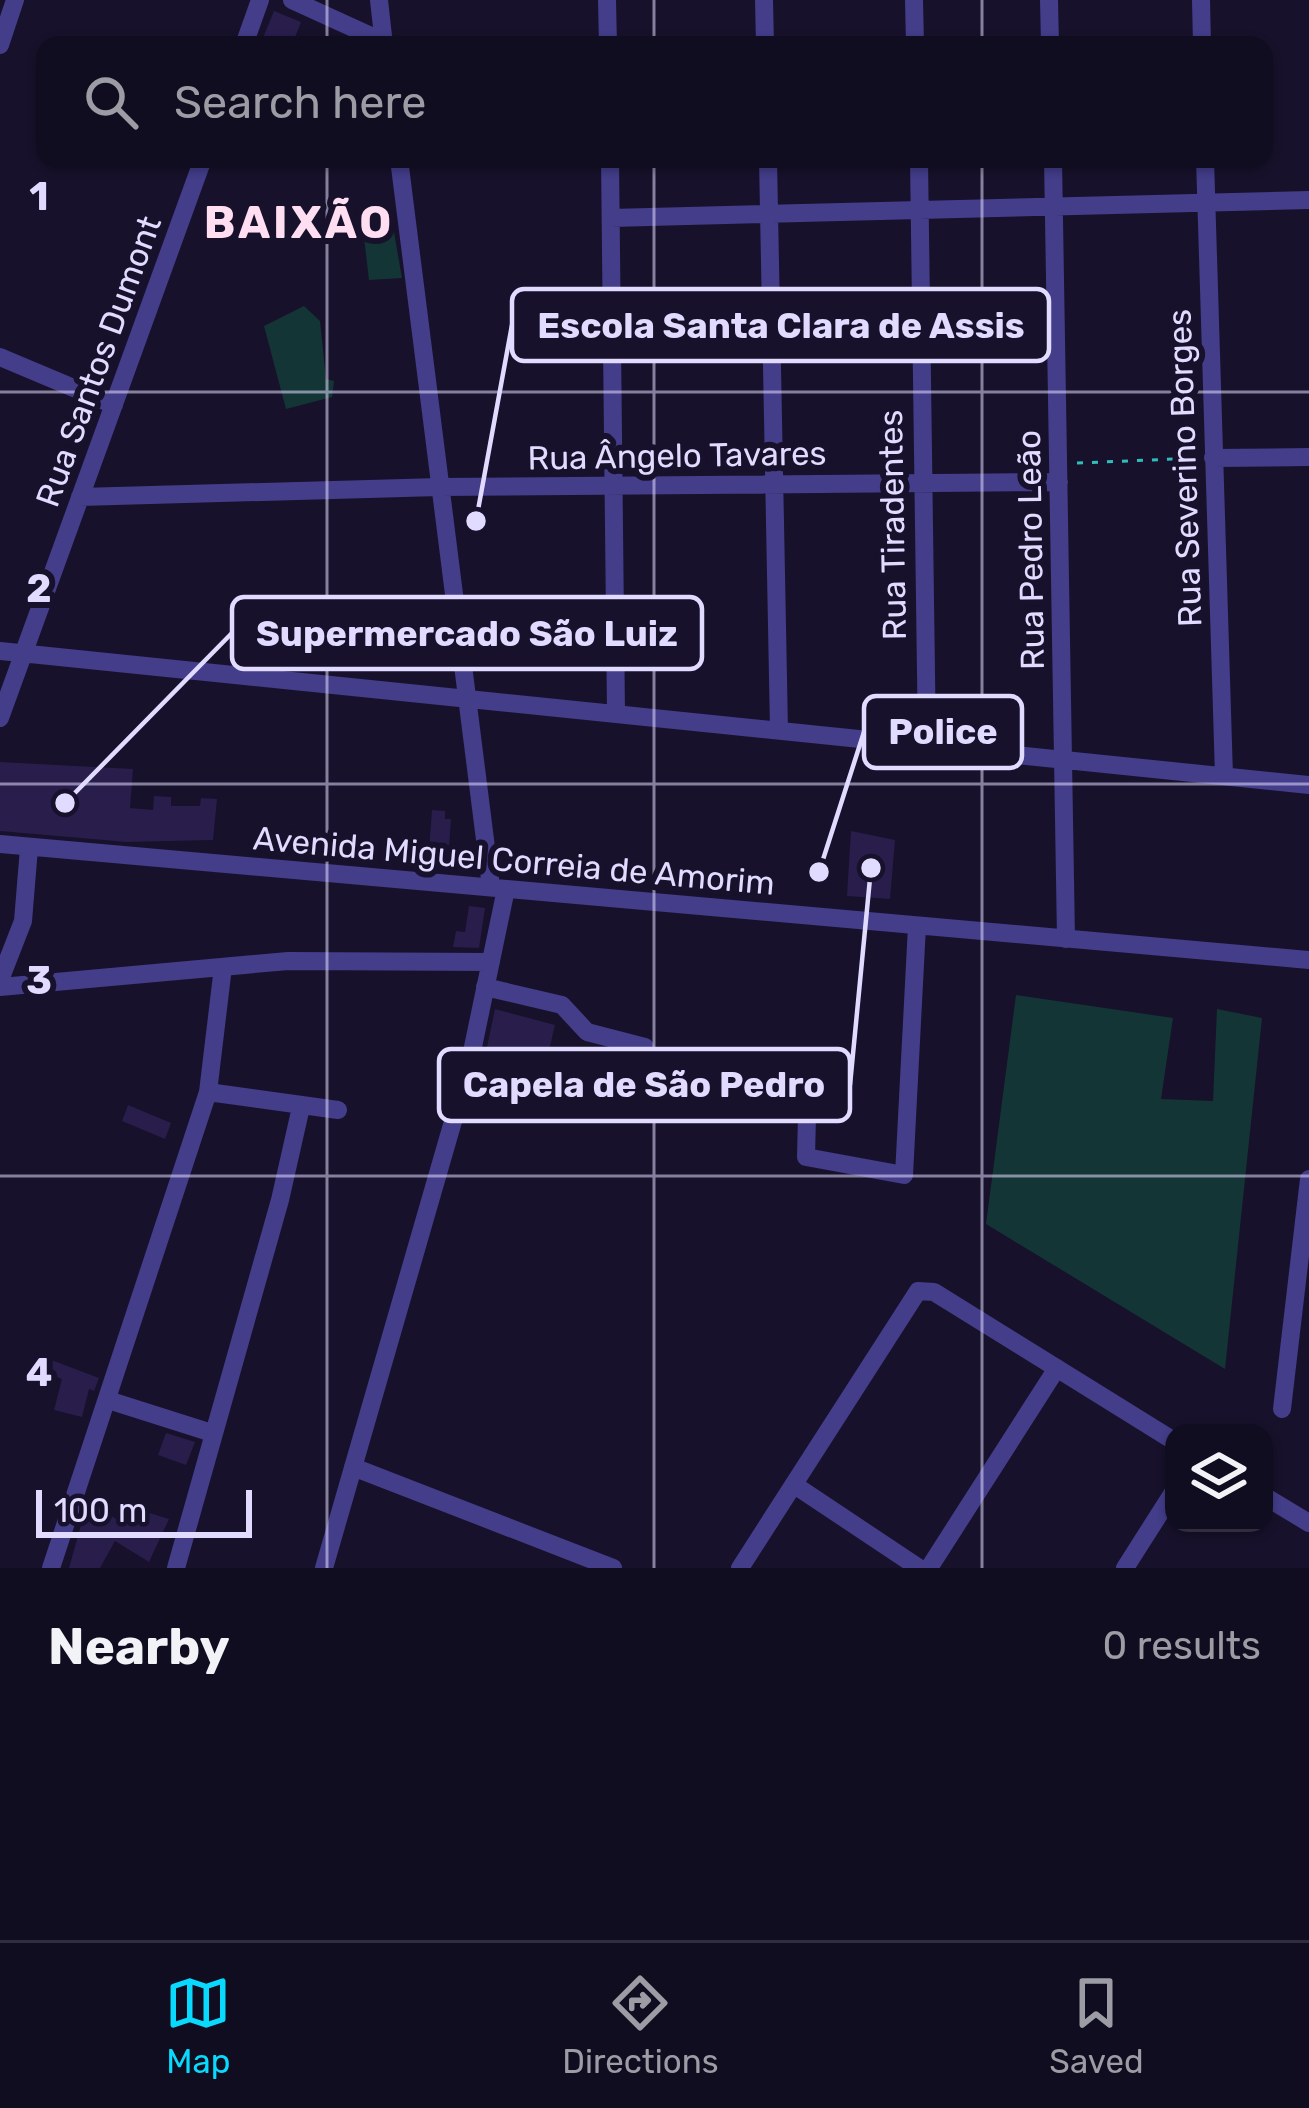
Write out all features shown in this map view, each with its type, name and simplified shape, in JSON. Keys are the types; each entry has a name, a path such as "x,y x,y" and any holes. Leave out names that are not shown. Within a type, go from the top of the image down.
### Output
{"street":[{"path":"0,45 15,0"},
{"path":"247,36 260,0"},
{"path":"292,0 369,36"},
{"path":"379,0 383,36"},
{"path":"608,0 608,36"},
{"path":"764,0 765,36"},
{"path":"914,0 916,36"},
{"path":"1049,0 1050,36"},
{"path":"1201,0 1202,36"},
{"name":"Rua Santos Dumont","path":"0,718 200,168"},
{"path":"324,1568 469,1066 499,888 467,697 399,168"},
{"path":"610,168 616,712"},
{"path":"768,168 779,730"},
{"name":"Rua Tiradentes","path":"919,168 927,746"},
{"name":"Rua Pedro Leão","path":"1054,168 1066,939"},
{"name":"Rua Severino Borges","path":"1205,168 1223,776"},
{"path":"611,218 1309,200"},
{"path":"0,357 115,405"},
{"path":"1213,458 1309,457"},
{"name":"Rua Ângelo Tavares","path":"80,496 920,482 1059,473"},
{"path":"0,651 1309,785"},
{"name":"Avenida Miguel Correia de Amorim","path":"0,844 1309,961"},
{"path":"29,848 23,922 0,984 223,967 490,962"},
{"path":"808,1075 806,1156 904,1174 917,926"},
{"path":"51,1568 208,1092 223,967"},
{"path":"485,987 562,1005 587,1032 645,1047"},
{"path":"208,1092 338,1110"},
{"path":"176,1568 280,1200 301,1107"},
{"path":"1282,1409 1309,1183"},
{"path":"740,1568 917,1291 934,1292 1165,1435"},
{"path":"929,1568 1057,1368"},
{"path":"108,1400 212,1433"},
{"path":"353,1467 614,1568"},
{"path":"796,1486 920,1568"},
{"path":"1273,1501 1309,1523"},
{"path":"1134,1565 1165,1508"}],"path":[{"path":"1059,473 1213,458"}],"green space":[{"path":"391,215 402,278 369,280 362,220"},
{"path":"304,306 320,321 326,379 334,381 332,397 286,409 264,326"},
{"path":"1016,995 1173,1018 1161,1099 1213,1101 1217,1009 1262,1018 1225,1369 986,1224"}],"building":[{"path":"274,11 301,22 296,36 264,36"},
{"path":"0,762 133,769 130,808 153,810 154,796 171,797 171,806 200,806 201,798 217,799 213,840 127,842 0,831"},
{"path":"432,810 445,811 445,819 451,819 448,863 428,862"},
{"path":"851,831 895,840 890,899 847,896"},
{"path":"469,906 485,908 479,948 453,947 456,931 465,932"},
{"path":"495,1009 555,1025 541,1085 482,1071"},
{"path":"128,1105 171,1123 165,1139 122,1121"},
{"path":"46,1358 99,1378 94,1391 89,1389 82,1417 54,1410 62,1379 41,1371"},
{"path":"166,1433 195,1442 186,1465 158,1455"},
{"path":"88,1500 125,1525 130,1507 169,1519 149,1562 115,1541 100,1568 69,1568"}],"place":[{"name":"Escola Santa Clara de Assis","path":"476,521"},
{"name":"Supermercado São Luiz","path":"65,803"},
{"name":"Capela de São Pedro","path":"871,868"},
{"name":"Police","path":"819,872"}],"district":[{"name":"BAIXÃO","path":"299,222"}]}
